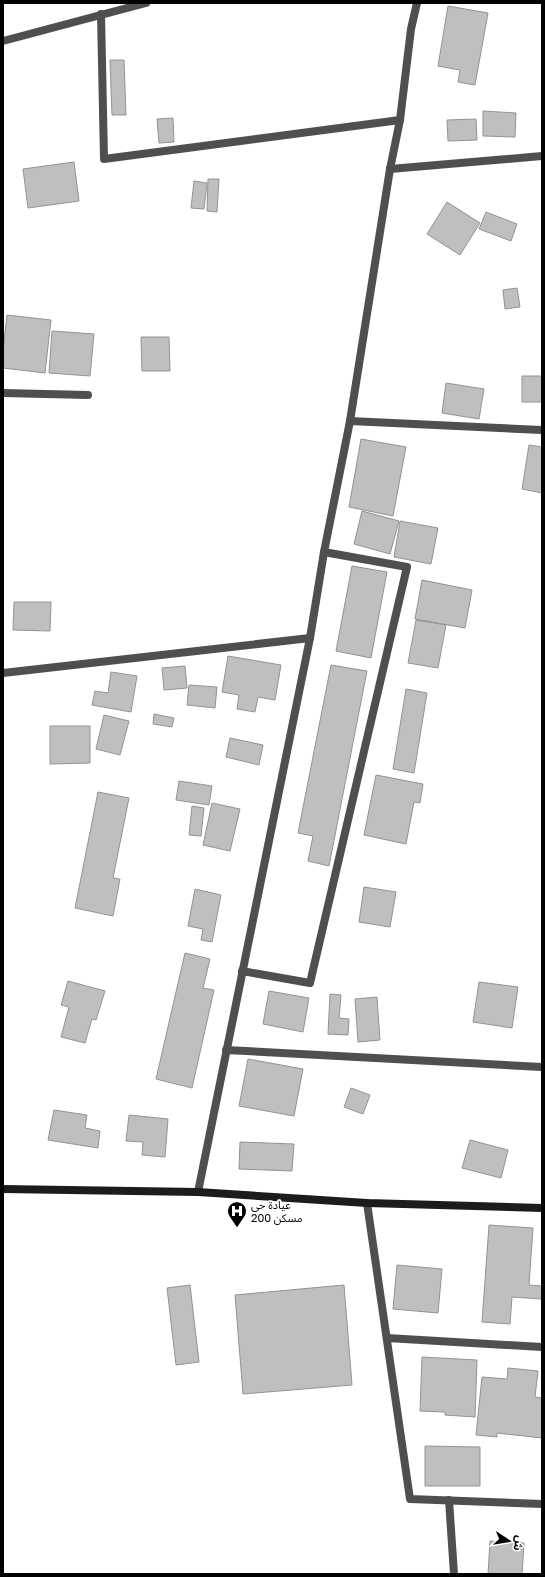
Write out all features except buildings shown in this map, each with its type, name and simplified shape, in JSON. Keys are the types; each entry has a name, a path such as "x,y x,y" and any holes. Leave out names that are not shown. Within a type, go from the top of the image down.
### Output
{"street":[{"path":"3,41 146,3"},
{"path":"198,1192 310,638 324,552 350,422 390,169 400,120 411,29 417,3"},
{"path":"101,14 104,159 400,120"},
{"path":"390,169 542,156"},
{"path":"3,393 88,394"},
{"path":"350,422 542,430"},
{"path":"242,971 310,982 407,567 324,552"},
{"path":"3,673 310,638"},
{"path":"226,1050 542,1067"},
{"path":"3,1189 198,1192 367,1203 542,1208"},
{"path":"367,1203 410,1499 542,1504"},
{"path":"387,1338 542,1347"},
{"path":"449,1500 454,1574"}],"place":[{"name":"عيادة حي 200 مسكن","path":"237,1228"}]}
